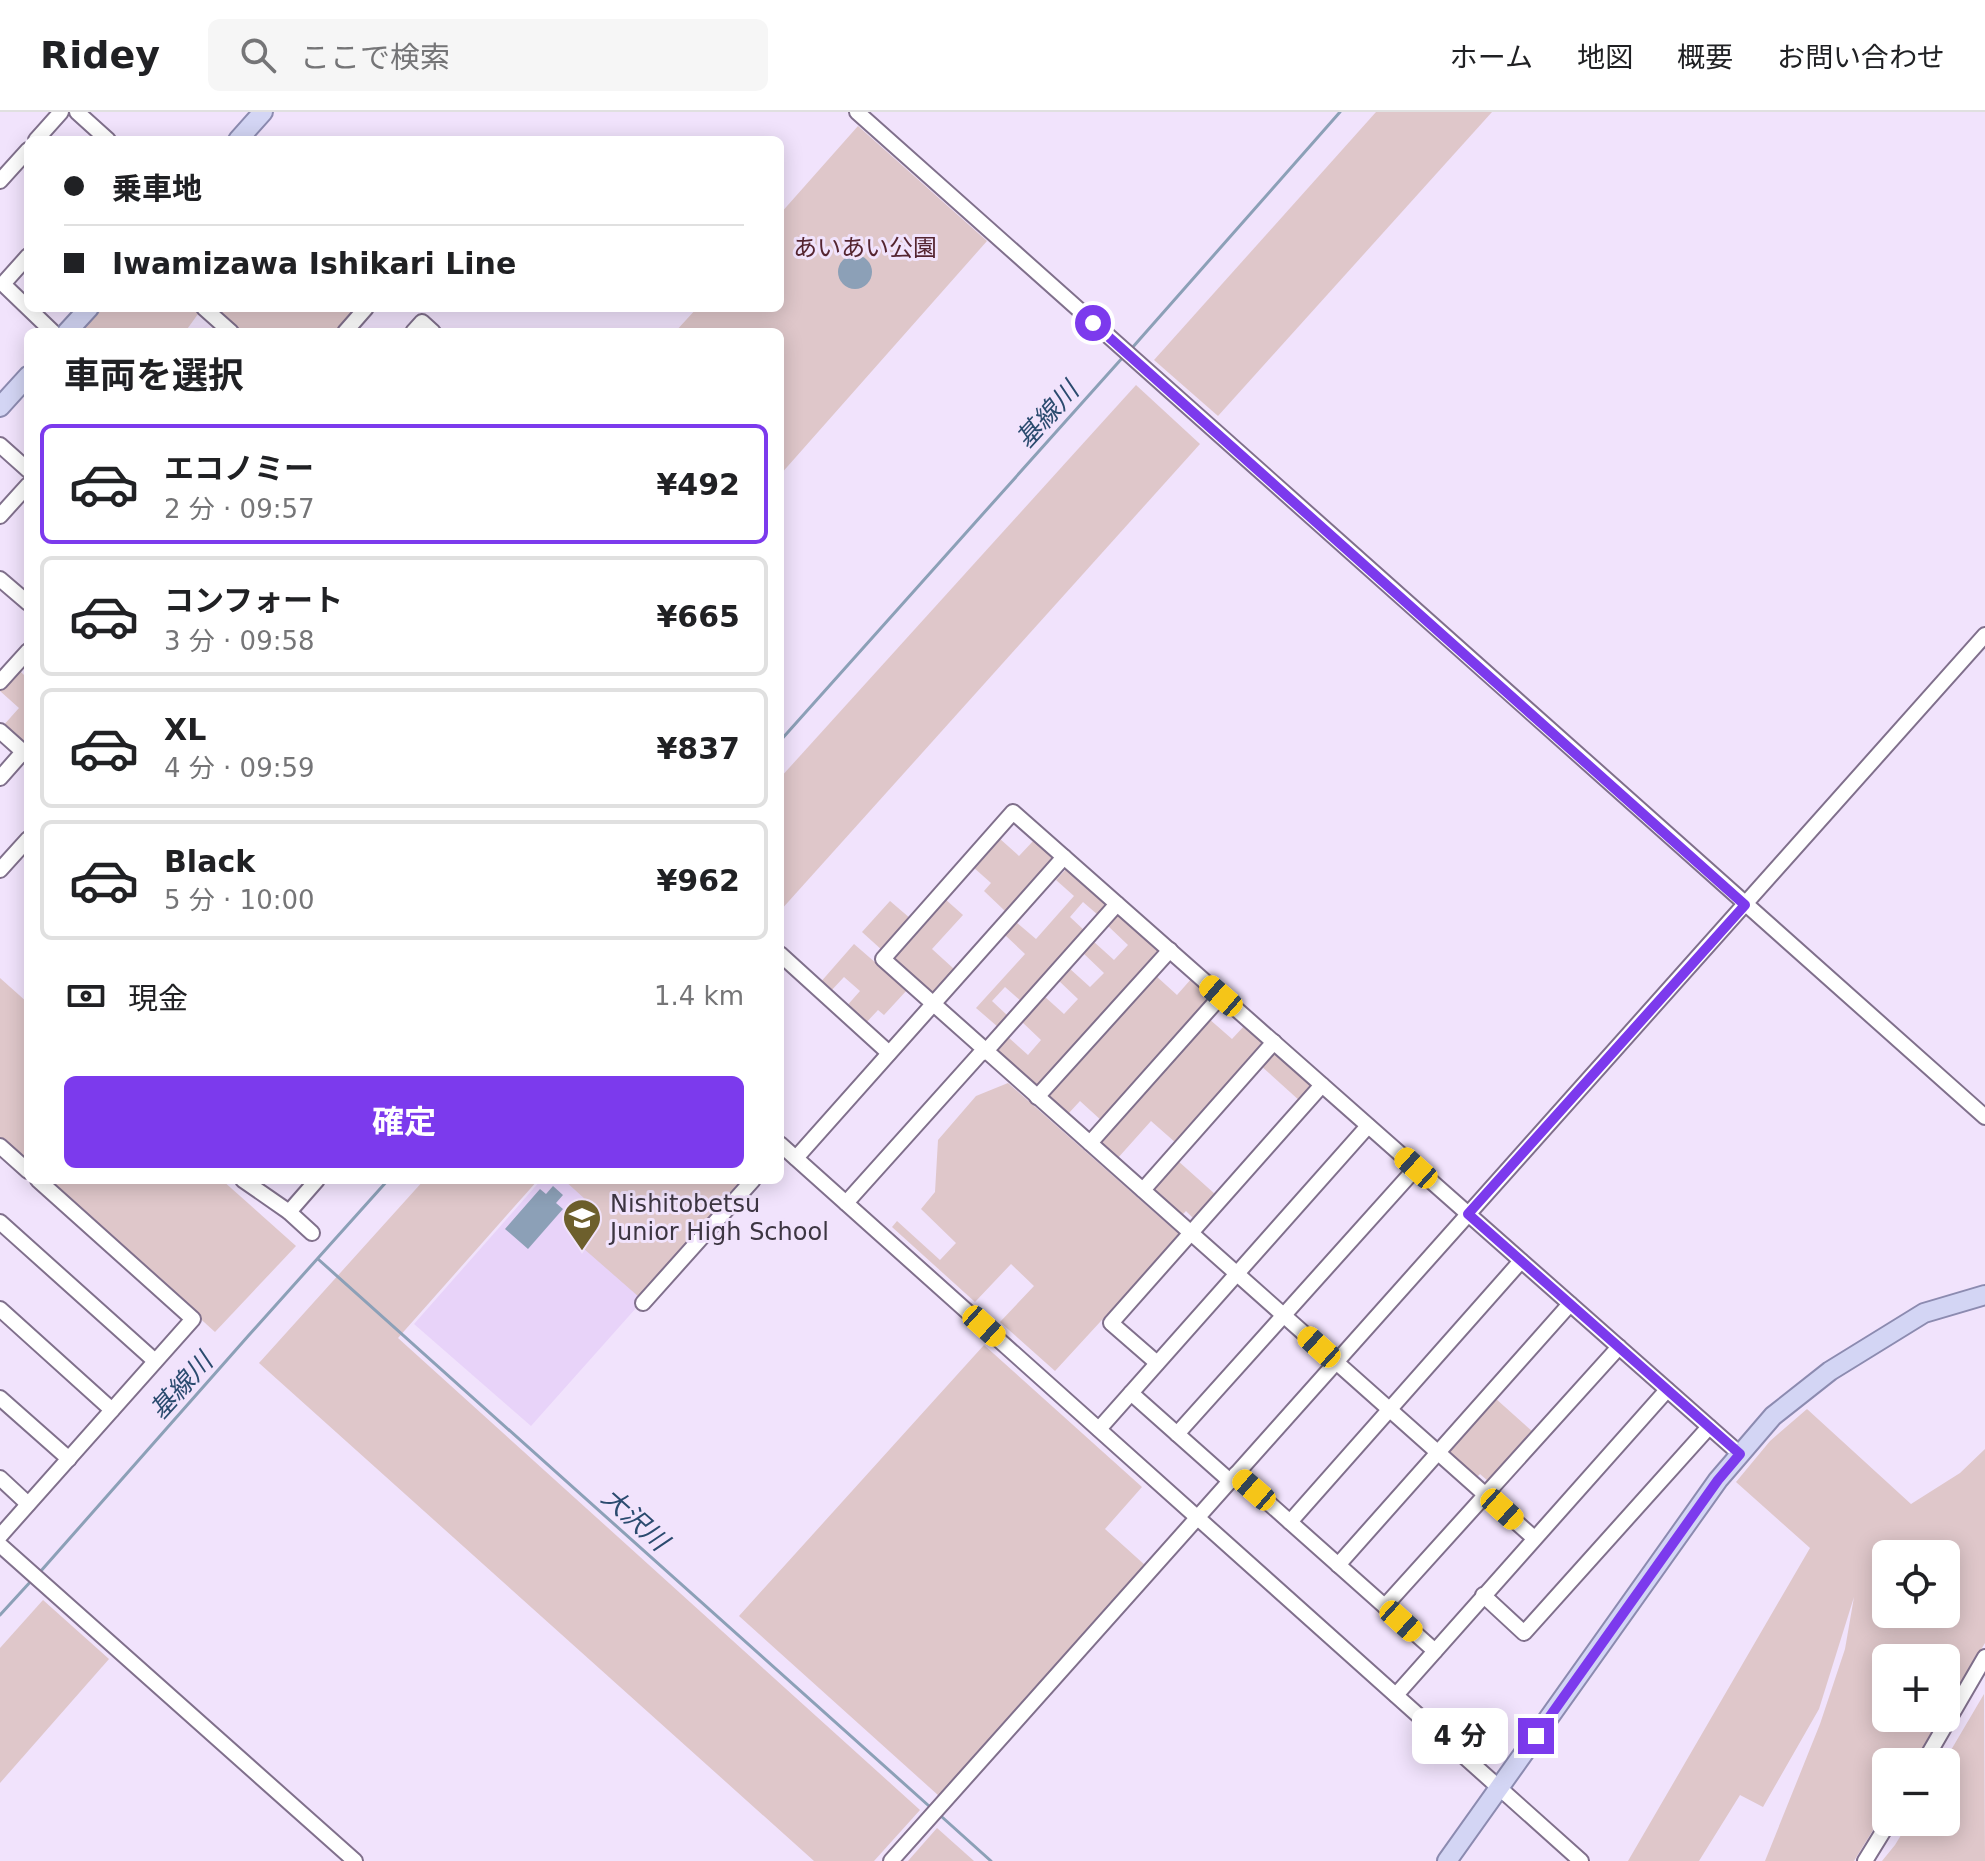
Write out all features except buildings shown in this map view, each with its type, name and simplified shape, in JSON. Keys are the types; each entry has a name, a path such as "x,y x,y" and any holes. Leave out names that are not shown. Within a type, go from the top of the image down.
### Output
{"main road":[{"path":"242,136 263,112"},
{"path":"71,328 85,312"},
{"path":"0,407 24,380"},
{"path":"1447,1861 1718,1480 1773,1416 1830,1371 1924,1313 1985,1295"}],"street":[{"path":"40,136 61,112"},
{"path":"77,112 104,136"},
{"path":"857,112 1985,1117"},
{"path":"0,181 24,154"},
{"path":"24,260 3,284 24,304"},
{"path":"32,312 49,328"},
{"path":"208,312 226,328"},
{"path":"348,328 362,312"},
{"path":"0,445 24,466"},
{"path":"0,516 24,489"},
{"path":"3,586 24,600"},
{"path":"891,1861 1985,635"},
{"path":"0,682 24,655"},
{"path":"0,731 24,752"},
{"path":"0,778 24,756"},
{"path":"1534,1538 883,959 1013,812 1740,1454"},
{"path":"0,870 24,843"},
{"path":"796,1158 1064,857"},
{"path":"846,1203 1117,904"},
{"path":"1037,1097 1170,950"},
{"path":"784,958 889,1053"},
{"path":"1090,1143 1221,996"},
{"path":"1143,1190 1274,1042"},
{"path":"1157,1363 1111,1323 1322,1085"},
{"path":"1099,1429 1368,1126"},
{"path":"0,1146 24,1167"},
{"path":"784,1149 1581,1861"},
{"path":"1177,1434 1416,1168"},
{"path":"0,1536 193,1319 42,1184"},
{"path":"249,1184 289,1212 312,1233"},
{"path":"289,1212 314,1184"},
{"path":"643,1303 749,1184"},
{"path":"0,1222 155,1361"},
{"path":"1290,1522 1521,1261"},
{"path":"1338,1565 1570,1304"},
{"path":"0,1309 112,1410"},
{"path":"1385,1606 1619,1347"},
{"path":"1396,1695 1667,1390"},
{"path":"1131,1393 1177,1434 1290,1522 1435,1651"},
{"path":"0,1398 69,1459"},
{"path":"1483,1595 1524,1633 1709,1427"},
{"path":"0,1478 28,1504"},
{"path":"0,1545 355,1861"},
{"path":"1932,1748 1985,1657"},
{"path":"1865,1861 1880,1836"}],"shaded area":[{"name":"Nishitobetsu Junior High School","path":"537,1184 746,1184 531,1426 414,1324"}],"green space":[{"path":"1376,112 1492,112 1218,416 1154,360"},
{"name":"あいあい公園","path":"858,126 987,241 784,470 784,328 679,328 693,312 784,312 784,209"},
{"path":"96,312 198,314 188,328 82,328"},
{"path":"218,312 356,312 342,328 236,328"},
{"path":"1136,385 1200,444 784,907 784,774"},
{"path":"19,670 24,675 24,746 2,727 19,708 0,691"},
{"path":"999,838 1019,856 1035,839 1055,857 1005,911 984,891 991,883 973,867"},
{"path":"1067,868 1108,905 1098,915 1083,902 1070,917 1085,931 1021,1001 1005,987 992,1001 1008,1016 998,1027 976,1008 1025,954 1005,935 1016,922 1036,939 1074,896 1056,880"},
{"path":"945,899 963,915 932,949 954,969 930,995 890,960"},
{"path":"890,901 911,919 883,951 862,932"},
{"path":"1118,912 1162,952 1037,1088 996,1050 1008,1037 1028,1055 1041,1040 1021,1021 1044,996 1064,1014 1078,999 1058,980 1069,968 1090,987 1104,973 1082,952 1093,941 1114,960 1128,945 1107,925"},
{"path":"854,944 907,990 884,1015 878,1010 864,1025 845,1008 860,991 844,977 829,993 819,984"},
{"path":"1155,975 1177,995 1192,978 1213,998 1102,1121 1080,1101 1068,1114 1046,1095"},
{"path":"0,978 24,999 24,1159 0,1137"},
{"path":"1208,1018 1232,1039 1245,1025 1265,1043 1176,1143 1151,1121 1117,1159 1098,1143"},
{"path":"1273,1051 1313,1088 1301,1102 1260,1065"},
{"path":"1008,1083 1180,1235 1055,1371 1000,1322 1034,1286 1011,1264 975,1302 892,1227 897,1221 940,1260 956,1243 921,1209 935,1192 938,1140 976,1096"},
{"path":"1177,1160 1216,1195 1195,1220 1186,1211 1181,1216 1153,1191 1153,1186"},
{"path":"51,1184 226,1184 296,1246 215,1332"},
{"path":"420,1184 534,1184 398,1338 920,1810 874,1861 814,1861 259,1363"},
{"path":"568,1184 738,1184 639,1297 575,1241 575,1235 596,1209"},
{"path":"984,1345 1142,1487 1105,1529 1146,1566 939,1796 739,1616"},
{"path":"1495,1398 1533,1432 1489,1482 1480,1474 1476,1478 1449,1454 1449,1450"},
{"path":"1807,1409 1911,1504 1960,1473 1985,1449 1985,1643 1960,1685 1960,1644 1872,1644 1872,1732 1932,1732 1922,1748 1872,1748 1872,1832 1854,1861 1765,1861 1820,1724 1845,1649 1854,1597 1819,1709 1763,1807 1740,1795 1699,1861 1628,1861 1810,1548 1736,1482 1770,1441"},
{"path":"43,1600 109,1659 0,1783 0,1648"},
{"path":"1984,1694 1985,1861 1882,1861 1900,1836 1960,1836 1960,1748 1952,1748"},
{"path":"937,1828 974,1861 908,1861"}],"water":[{"path":"855,255 867,260 872,272 867,284 855,289 843,284 838,272 843,260"},
{"path":"553,1186 563,1195 556,1203 563,1209 528,1249 505,1229 540,1189 546,1194"}],"waterway":[{"name":"基線川","path":"1132,348 1340,112"},
{"name":"基線川","path":"784,737 1124,356"},
{"name":"基線川","path":"40,1572 384,1184"},
{"name":"大沢川","path":"318,1259 929,1806"},
{"name":"基線川","path":"0,1615 32,1580"},
{"name":"大沢川","path":"942,1817 991,1861"}],"place":[{"name":"Nishitobetsu Junior High School","path":"582,1252"}],"route":[{"path":"1093,323 1745,905 1468,1214 1740,1454 1718,1480 1536,1736"}]}
